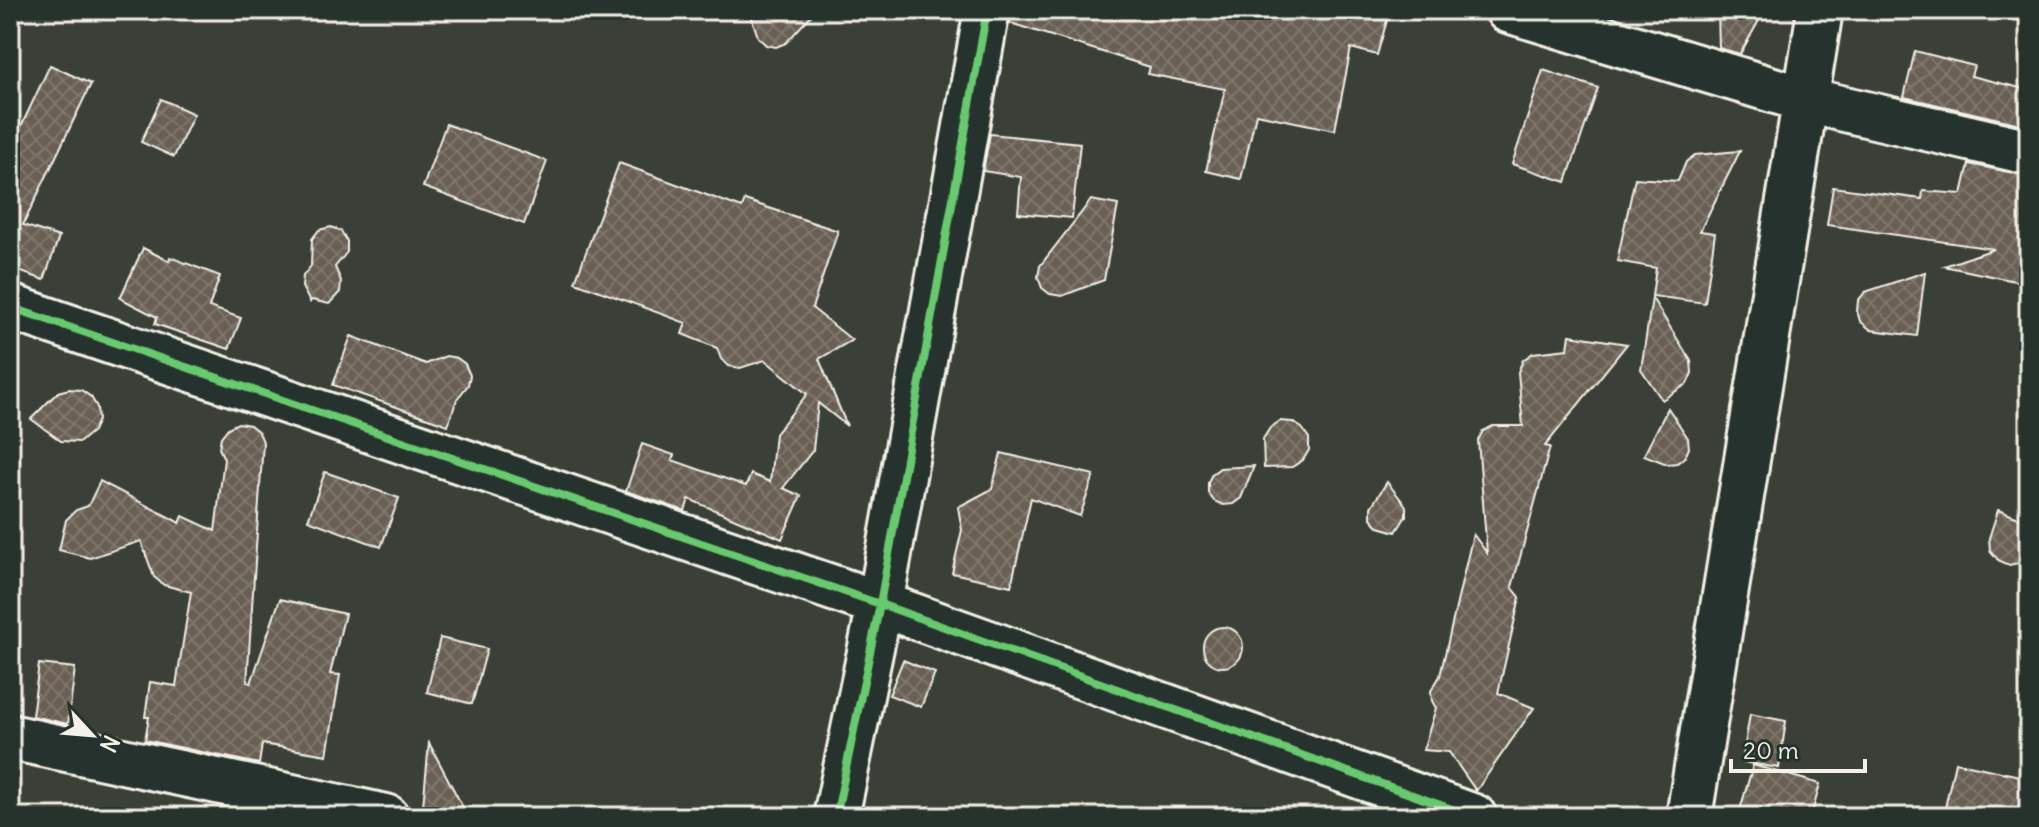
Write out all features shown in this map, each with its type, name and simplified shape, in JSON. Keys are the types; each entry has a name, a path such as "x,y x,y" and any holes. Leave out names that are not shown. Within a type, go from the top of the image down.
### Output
{"street":[{"path":"836,817 880,604 987,10"},
{"path":"1508,10 1806,100 2029,152"},
{"path":"1689,817 1820,10"},
{"path":"10,307 880,604 1474,817"},
{"path":"10,737 386,817"}],"building":[{"path":"749,10 816,10 786,43 776,47 766,45 758,37"},
{"path":"1011,10 1366,10 1388,17 1377,55 1351,48 1335,130 1256,114 1241,179 1206,171 1225,89 1148,74 1150,67 1010,23"},
{"path":"1718,10 1765,10 1740,54 1719,48"},
{"path":"1915,51 1974,66 1971,76 2029,90 2029,126 1904,97"},
{"path":"50,65 91,84 23,225 59,237 44,280 10,268 10,150"},
{"path":"1543,70 1598,88 1566,182 1512,164"},
{"path":"161,99 194,114 174,157 141,142"},
{"path":"446,124 547,161 524,224 423,187"},
{"path":"990,134 1080,143 1072,218 1018,213 1021,177 983,171"},
{"path":"1740,151 1700,231 1715,233 1705,303 1652,296 1656,268 1617,261 1635,178 1678,181 1686,162 1695,155"},
{"path":"619,163 742,208 745,200 838,231 812,308 852,340 819,359 847,426 818,403 813,450 783,488 801,496 782,539 689,499 685,511 626,491 642,444 674,455 672,460 746,486 751,474 770,482 775,434 807,394 765,360 740,368 729,366 721,359 717,348 682,334 686,323 575,282"},
{"path":"1969,164 2029,176 2029,284 1944,266 1994,249 1827,225 1833,187 1922,199 1923,191 1962,194"},
{"path":"1091,200 1118,205 1104,280 1062,296 1050,294 1042,288 1038,277 1040,266"},
{"path":"331,227 341,231 347,241 347,252 335,267 341,281 340,292 329,304 310,302 302,287 303,276 311,266 312,239 319,230"},
{"path":"143,248 169,261 170,257 220,276 209,307 241,318 229,349 155,324 157,317 120,298"},
{"path":"1925,272 1917,336 1871,330 1860,321 1858,301 1865,292"},
{"path":"1652,298 1691,361 1692,373 1687,384 1662,400 1641,369"},
{"path":"1570,335 1627,344 1545,446 1550,447 1512,587 1520,597 1498,693 1534,708 1476,791 1449,752 1423,750 1436,708 1431,691 1440,676 1473,534 1487,553 1478,440 1483,431 1493,426 1523,426 1518,372 1523,360 1533,353 1568,349"},
{"path":"351,336 426,364 446,356 457,358 465,364 470,375 468,385 457,399 448,425 333,385"},
{"path":"81,390 91,397 97,407 98,420 93,431 80,442 61,441 31,419 58,392"},
{"path":"1668,408 1688,438 1689,448 1685,457 1677,463 1667,464 1644,455"},
{"path":"1280,421 1292,422 1302,428 1309,438 1309,450 1303,460 1292,467 1264,468 1263,439 1270,428"},
{"path":"238,423 250,425 259,432 263,442 247,682 251,683 280,599 345,614 330,674 340,675 327,755 262,744 259,764 145,740 150,682 176,686 191,592 164,585 154,577 141,541 90,558 59,550 66,520 76,510 88,506 100,481 180,523 183,516 215,531 224,459 219,448 221,437 228,428"},
{"path":"1001,453 1094,475 1080,516 1031,498 1011,586 952,573 962,530 958,507 992,489"},
{"path":"1254,466 1241,498 1233,504 1223,505 1214,501 1208,493 1208,482 1220,468"},
{"path":"325,472 399,498 381,547 308,520"},
{"path":"1387,482 1406,506 1406,516 1396,532 1379,527 1371,518 1371,507"},
{"path":"1998,510 2029,522 2029,561 2009,565 1998,560 1990,550 1989,538"},
{"path":"1223,627 1237,633 1243,647 1237,661 1223,667 1209,661 1203,647 1209,633"},
{"path":"440,638 487,649 472,704 427,692"},
{"path":"903,660 935,673 921,707 889,695"},
{"path":"39,664 75,668 68,724 32,716"},
{"path":"1750,714 1786,721 1779,768 1742,762"},
{"path":"429,743 468,817 422,817"},
{"path":"1955,762 2029,778 2029,817 1943,817"},
{"path":"1753,765 1820,784 1811,817 1738,817"}],"cycle path":[{"path":"836,817 880,604 987,10"},
{"path":"10,307 880,604 1474,817"}]}
